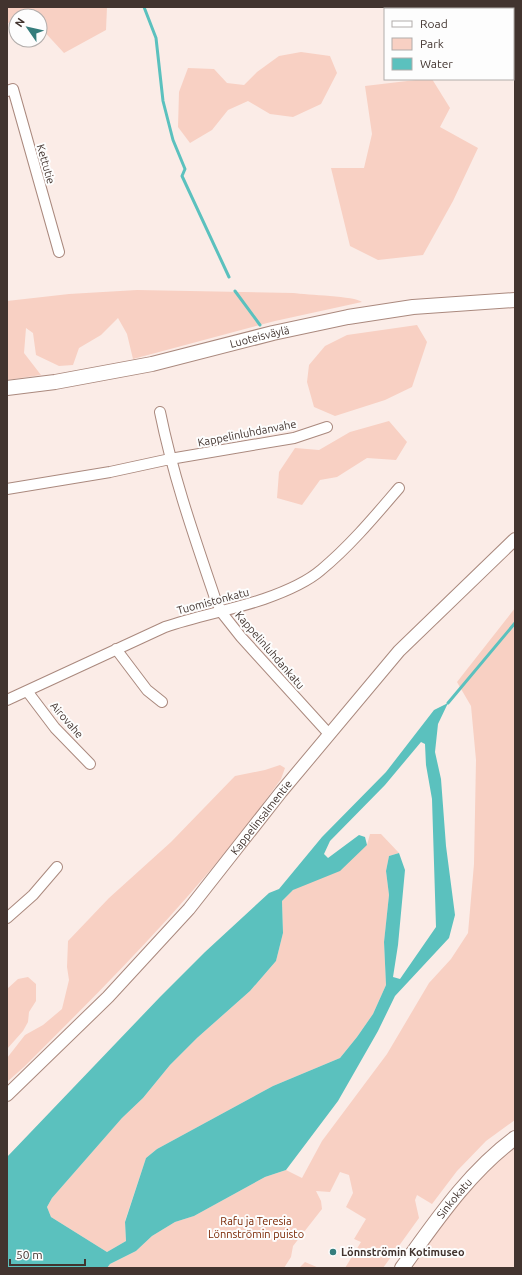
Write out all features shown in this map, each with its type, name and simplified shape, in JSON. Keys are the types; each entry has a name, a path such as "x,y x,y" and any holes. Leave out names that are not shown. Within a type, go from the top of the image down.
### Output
{"main road":[{"name":"Luoteisväylä","path":"7,388 62,381 152,364 273,333 348,317 413,307 515,300"},
{"name":"Sinkokatu","path":"402,1268 442,1211 468,1180 498,1150 515,1138"}],"street":[{"name":"Kettutie","path":"7,91 13,89 59,252"},
{"name":"Kappelinluhdankatu","path":"160,412 170,459 215,598 222,613 272,673 329,734"},
{"name":"Kappelinluhdanvahe","path":"170,459 294,438 327,428"},
{"path":"7,489 110,472 170,459"},
{"name":"Tuomistonkatu","path":"7,700 116,649 179,622 222,613 291,588 321,571 345,548 399,488"},
{"name":"Kappelinsalmentie","path":"7,1094 108,997 189,908 329,734 399,651 515,539"},
{"path":"116,649 147,690 162,702"},
{"name":"Airovahe","path":"27,691 55,728 90,764"},
{"path":"7,918 33,894 58,867"}],"shaded area":[{"path":"515,1138 515,1268 402,1268"}],"green space":[{"path":"7,7 107,7 106,30 64,53 48,36 48,8 8,8 7,23"},
{"path":"301,52 330,56 337,73 321,104 293,117 270,114 248,101 228,110 212,130 190,143 178,127 179,92 188,68 214,69 227,83 244,85 257,72 279,56"},
{"path":"416,80 433,80 450,108 440,127 478,148 453,201 423,255 378,260 350,246 331,168 364,168 372,134 365,86"},
{"path":"137,290 293,293 350,298 362,302 275,321 133,359 127,334 118,318 101,335 79,348 73,365 59,366 36,355 33,333 26,328 24,353 41,375 7,380 7,301 69,294"},
{"path":"417,325 427,342 412,387 385,400 335,416 314,407 307,382 309,365 325,346 347,335"},
{"path":"389,421 407,442 396,460 367,458 337,477 320,480 302,505 277,498 279,472 295,448 319,450 350,432"},
{"name":"Rafu ja Teresia Lönnströmin puisto","path":"515,608 515,1120 486,1141 457,1171 432,1204 417,1195 415,1200 419,1218 383,1268 345,1268 361,1242 354,1239 366,1219 346,1207 353,1193 349,1175 340,1172 330,1192 316,1191 321,1201 322,1209 293,1246 291,1257 284,1268 107,1268 110,1264 136,1251 152,1236 175,1222 194,1216 265,1177 286,1170 302,1178 322,1141 387,1054 429,983 451,959 468,933 474,864 476,760 471,706 457,682"},
{"path":"280,765 285,768 281,779 252,818 191,892 93,998 7,1082 7,1058 25,1035 43,1025 62,1009 69,980 67,967 68,941 109,898 171,842 235,776 265,770"},
{"path":"370,834 381,834 399,853 389,856 386,871 389,895 384,942 386,985 373,1014 340,1058 273,1086 157,1149 146,1158 125,1221 126,1241 107,1252 51,1217 47,1207 52,1198 122,1118 143,1098 170,1065 197,1038 250,991 276,961 283,933 282,901 293,890 367,845"},
{"path":"28,977 36,984 36,1001 29,1012 28,1022 23,1031 7,1049 7,989 18,979"},
{"path":"305,1262 319,1268 299,1268"}],"water":[{"path":"448,703 438,724 435,752 441,779 446,846 455,915 449,938 395,996 378,1031 338,1101 286,1170 265,1177 194,1216 175,1222 152,1236 136,1251 110,1264 107,1268 7,1268 7,1157 205,952 269,893 279,889 322,837 386,772 434,710","holes":["421,742 425,744 426,765 432,799 436,927 400,979 393,977 398,945 405,870 399,853 389,856 386,871 389,895 384,942 386,985 373,1014 357,1037 340,1058 273,1086 157,1149 146,1158 125,1222 126,1241 107,1252 51,1217 47,1207 52,1198 122,1118 143,1098 170,1065 197,1038 250,991 276,961 283,933 282,901 293,890 340,871 367,845 365,837 359,835 328,858 324,854 330,841 385,785"]}],"waterway":[{"path":"144,7 156,38 163,101 173,140 185,169 182,176 229,277"},
{"path":"235,291 260,325"},
{"path":"448,703 515,623"}],"place":[{"name":"Lönnströmin Kotimuseo","path":"333,1252"}]}
